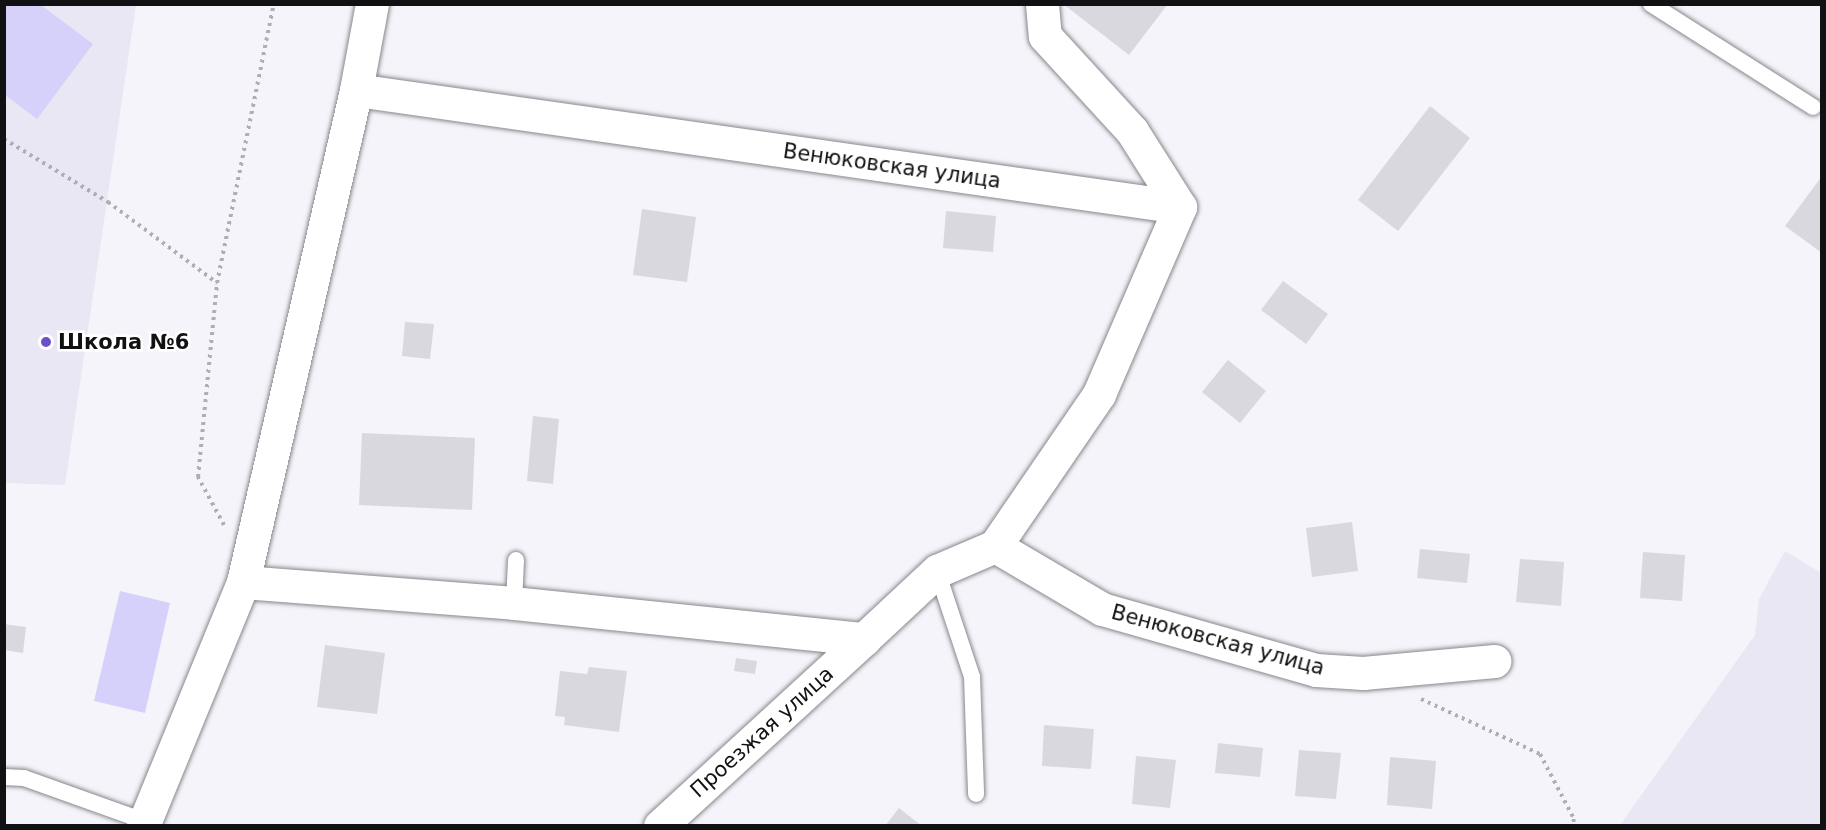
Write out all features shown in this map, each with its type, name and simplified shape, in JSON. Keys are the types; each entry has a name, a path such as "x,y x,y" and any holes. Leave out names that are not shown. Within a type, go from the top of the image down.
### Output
{"street":[{"path":"143,823 243,582 356,90 372,4"},
{"path":"995,546 1099,394 1180,207 1132,131 1045,36 1042,4"},
{"name":"Венюковская улица","path":"356,90 1180,207"},
{"name":"Венюковская улица","path":"995,546 1102,609 1316,670 1363,673 1494,661"},
{"name":"Проезжая улица","path":"660,825 937,571 995,546"},
{"path":"243,582 514,603 864,639"}],"lane":[{"path":"1651,4 1813,107"},
{"path":"514,603 516,560"},
{"path":"937,571 972,677 976,794"},
{"path":"4,777 24,778 143,823"}],"path":[{"path":"228,531 198,477 217,284 274,4"},
{"path":"4,140 108,202 217,284"},
{"path":"1415,696 1540,754 1574,819 1572,825"}],"shaded area":[{"path":"4,5 41,5 93,44 37,119 5,95"},
{"name":"Школа №6","path":"5,5 136,5 65,485 5,483"},
{"path":"1785,551 1821,573 1821,825 1620,825 1755,635 1759,599"},
{"path":"120,591 170,603 145,713 94,701"}],"building":[{"path":"1063,4 1168,4 1129,55"},
{"path":"1430,106 1470,138 1398,231 1358,200"},
{"path":"1822,176 1822,253 1785,226"},
{"path":"642,209 696,217 687,282 633,275"},
{"path":"946,211 996,216 993,252 943,248"},
{"path":"1283,281 1328,314 1306,344 1261,310"},
{"path":"405,322 434,324 430,359 402,356"},
{"path":"1228,360 1266,391 1240,423 1202,392"},
{"path":"533,416 559,419 553,484 527,481"},
{"path":"362,433 475,438 472,510 359,505"},
{"path":"1352,522 1358,571 1312,577 1306,528"},
{"path":"1420,549 1470,554 1467,583 1417,578"},
{"path":"1643,552 1685,555 1682,601 1640,598"},
{"path":"1520,559 1564,562 1561,606 1516,602"},
{"path":"4,624 26,627 23,653 4,650"},
{"path":"325,645 385,653 377,714 317,707"},
{"path":"736,658 757,661 755,674 734,671"},
{"path":"589,667 627,671 619,732 564,725 565,717 555,716 560,671 587,674"},
{"path":"1044,725 1094,729 1091,769 1042,766"},
{"path":"1218,743 1263,748 1260,777 1215,773"},
{"path":"1299,750 1341,753 1336,799 1295,796"},
{"path":"1136,756 1176,760 1170,808 1132,804"},
{"path":"1390,757 1436,761 1432,809 1387,805"},
{"path":"899,808 922,826 885,826"}],"place":[{"name":"Школа №6","path":"46,342"}]}
